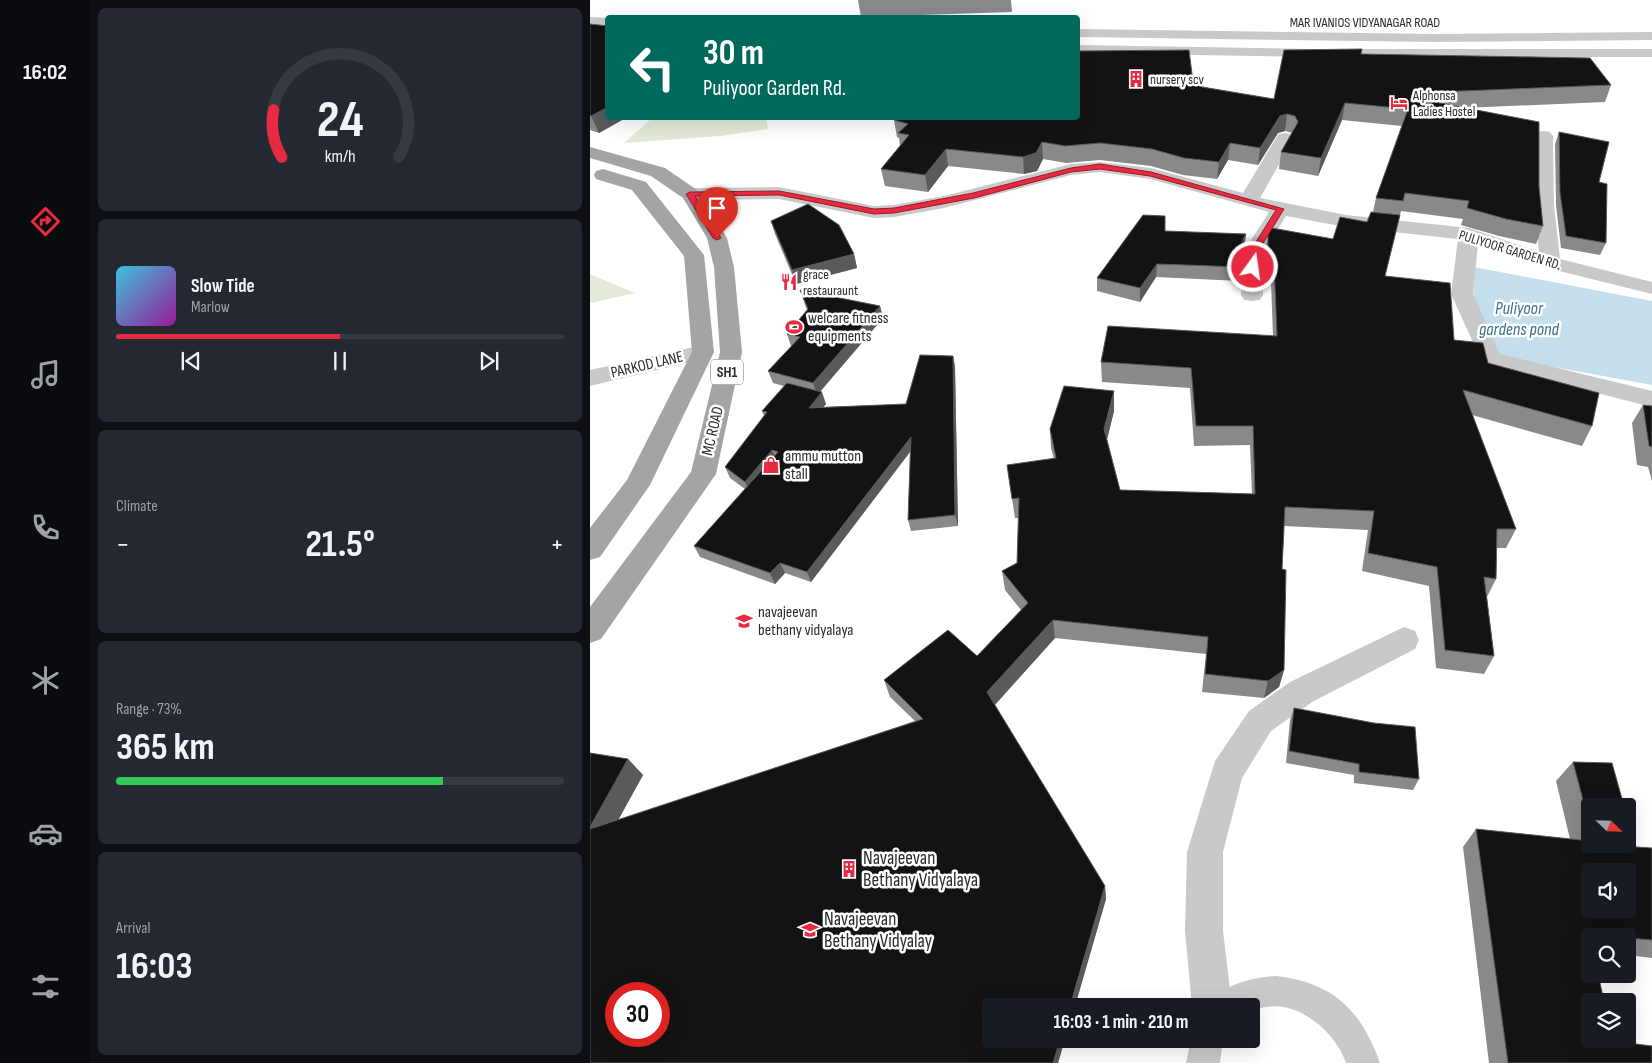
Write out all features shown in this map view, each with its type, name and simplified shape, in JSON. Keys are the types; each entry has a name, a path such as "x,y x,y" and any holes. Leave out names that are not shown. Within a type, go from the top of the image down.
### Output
{"main road":[{"name":"MC ROAD","path":"590,152 658,172 690,194 717,238 724,267 731,352 704,474 590,630"},
{"name":"SH1","path":"590,170 639,186 694,255 703,352 637,485 590,549"}],"street":[{"path":"1544,136 1544,205 1550,263"},
{"path":"1249,200 1285,138"},
{"name":"PULIYOOR GARDEN RD.","path":"690,194 779,193 874,212 894,211 953,200 1071,170 1100,167 1151,174 1280,209 1346,221 1469,234 1550,263 1652,288"},
{"path":"1252,295 1253,253 1280,209"},
{"path":"1469,234 1462,294 1491,359 1652,399"},
{"name":"PARKOD LANE","path":"590,378 703,352"},
{"path":"1211,998 1204,932 1205,852 1227,772 1260,721 1301,692 1404,640"}],"lane":[{"path":"590,20 605,22"},
{"path":"590,32 605,34"},
{"name":"MAR IVANIOS VIDYANAGAR ROAD","path":"1080,33 1434,38 1652,36"},
{"name":"MAR IVANIOS VIDYANAGAR ROAD","path":"1080,49 1312,54 1652,53"},
{"path":"1248,998 1266,992 1293,993 1320,1005 1343,1025 1360,1054 1363,1063"},
{"path":"1203,1063 1206,1048"}],"green space":[{"path":"650,120 766,120 768,129 720,136 624,143"},
{"path":"590,274 635,293 590,303"}],"water":[{"name":"Puliyoor gardens pond","path":"1474,267 1652,301 1652,385 1472,352"}],"building":[{"path":"590,24 605,26 605,109 590,115"},
{"path":"1362,49 1361,54 1590,58 1611,85 1436,92 1435,102 1539,122 1539,187 1543,226 1506,219 1467,208 1469,201 1405,193 1403,201 1376,198 1408,109 1345,103 1321,158 1281,152 1298,122 1295,116 1287,114 1280,116 1260,148 1230,143 1219,162 1184,158 1152,149 1100,143 1065,146 1042,142 1036,153 1023,157 946,149 925,175 881,169 909,135 898,133 908,124 894,120 1080,120 1080,51 1189,50 1193,82 1204,84 1202,87 1274,99 1284,50"},
{"path":"1559,132 1609,142 1599,182 1607,184 1606,243 1566,236 1560,193"},
{"path":"808,204 839,225 854,254 792,270 771,221"},
{"path":"1371,212 1400,215 1385,276 1450,283 1454,340 1483,343 1488,363 1599,393 1592,426 1463,390 1516,529 1497,529 1496,579 1484,577 1494,656 1445,650 1437,567 1368,553 1374,511 1285,507 1282,569 1286,570 1284,670 1268,681 1205,674 1208,637 1053,620 987,692 1105,886 1072,998 982,998 982,1048 1057,1048 1053,1063 590,1063 590,829 923,719 884,680 948,630 977,656 1028,603 1002,571 1017,563 1019,498 1012,499 1007,465 1056,458 1050,429 1064,386 1114,391 1104,429 1120,490 1255,494 1253,426 1196,426 1191,368 1101,362 1108,326 1277,336 1274,263 1268,263 1268,234 1272,228 1333,239 1340,217 1367,222"},
{"path":"1143,215 1165,216 1165,231 1246,234 1243,239 1241,267 1157,264 1140,288 1097,278"},
{"path":"800,290 880,306 813,383 768,371 800,337 787,334 808,309"},
{"path":"920,355 953,356 955,515 908,520 911,437 807,572 780,563 770,573 694,546 778,452 772,450 745,482 725,467 767,412 762,411 787,383 822,392 809,408 906,404"},
{"path":"1643,405 1652,406 1652,447 1649,446"},
{"path":"1294,708 1374,723 1415,727 1419,779 1359,772 1359,764 1289,751"},
{"path":"590,753 628,759 590,827"},
{"path":"1573,762 1612,763 1622,798 1582,798"},
{"path":"1476,829 1581,840 1581,853 1636,853 1636,847 1652,848 1652,940 1636,939 1636,928 1581,928 1581,983 1600,983 1602,993 1581,993 1581,1048 1636,1048 1636,1044 1652,1046 1652,1063 1508,1063"}],"place":[{"name":"nursery scv","path":"1136,79"},
{"name":"Alphonsa Ladies Hostel","path":"1399,103"},
{"name":"grace restauraunt","path":"789,282"},
{"name":"welcare fitness equipments","path":"794,327"},
{"name":"ammu mutton stall","path":"771,465"},
{"name":"navajeevan bethany vidyalaya","path":"744,621"},
{"name":"Navajeevan Bethany Vidyalaya","path":"849,869"},
{"name":"Navajeevan Bethany Vidyalay","path":"810,930"}],"route":[{"path":"717,238 690,194 779,193 874,212 894,211 974,196 1071,170 1100,167 1151,174 1198,185 1280,209 1253,253 1253,267"}]}
